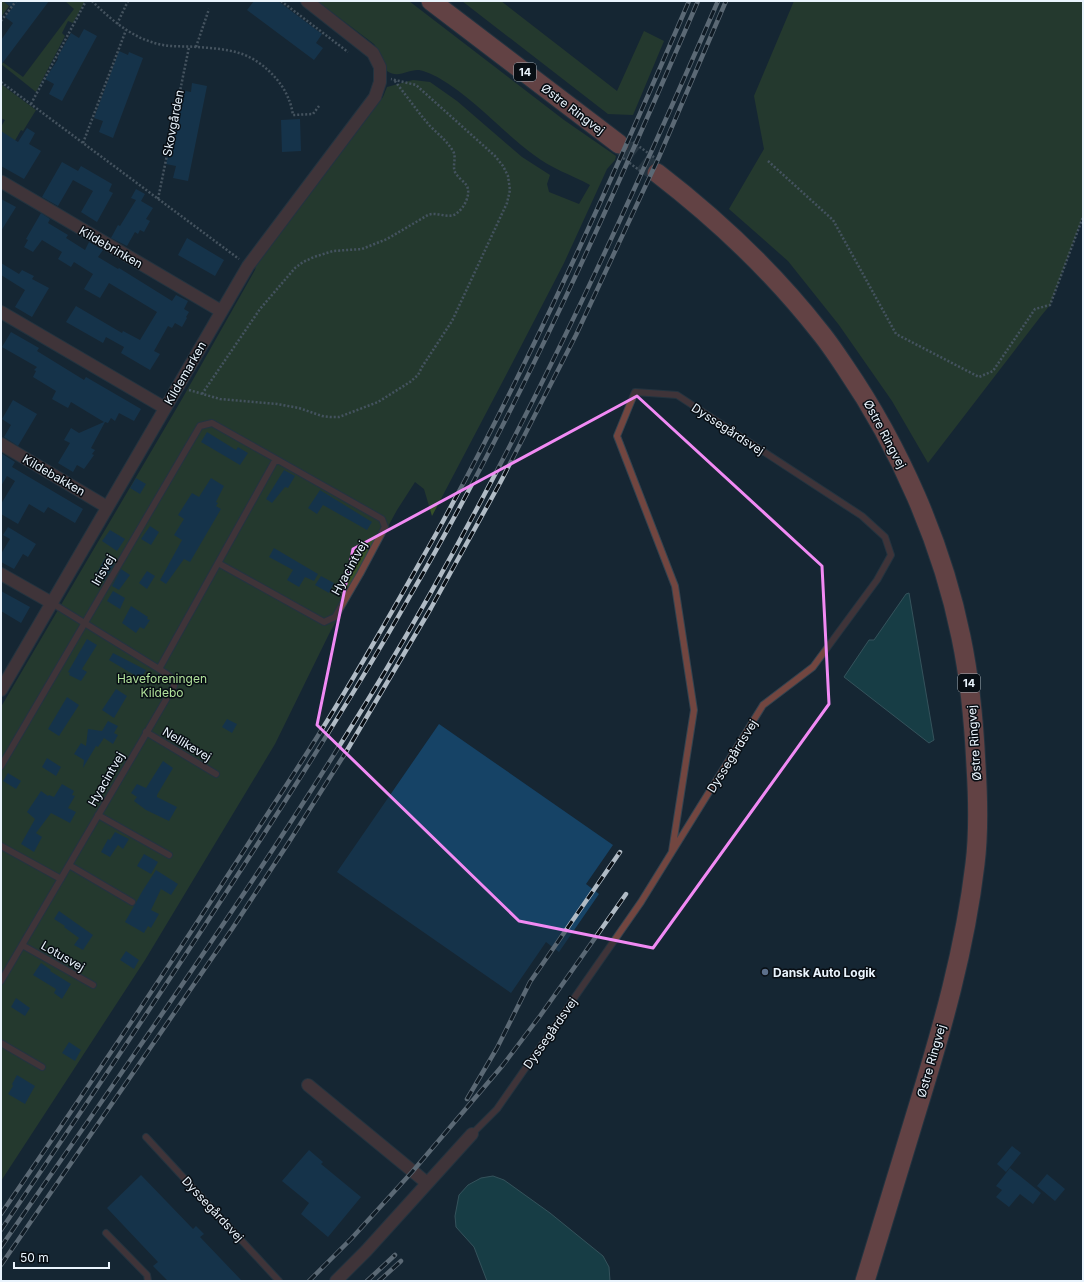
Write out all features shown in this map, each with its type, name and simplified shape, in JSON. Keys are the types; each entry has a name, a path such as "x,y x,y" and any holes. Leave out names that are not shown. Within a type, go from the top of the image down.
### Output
{"main road":[{"name":"Østre Ringvej","path":"431,1 621,145"},
{"name":"Østre Ringvej","path":"655,170 718,222 774,276 822,334 867,400 908,477 942,562 961,637 974,717 978,799 975,862 966,926 955,979 930,1067 865,1281"}],"street":[{"name":"Kildemarken","path":"1,690 248,266 375,97 380,80 380,67 373,52 307,1"},
{"name":"Kildebrinken","path":"1,183 221,311"},
{"path":"1,312 165,408"},
{"name":"Kildebakken","path":"1,444 107,507"},
{"path":"1,574 52,604"},
{"path":"308,1085 427,1183"},
{"name":"Dyssegårdsvej","path":"336,1281 366,1252 472,1134"}],"lane":[{"name":"Dyssegårdsvej","path":"472,1134 497,1109 641,902 763,705 813,667 877,580 890,555 885,537 862,516 677,395 635,392 617,436 675,586 694,710 672,851"},
{"name":"Irisvej","path":"1,766 200,426 212,423 242,441"},
{"name":"Hyacintvej","path":"218,563 324,622 335,617 385,527 382,519 242,441"},
{"path":"160,669 276,459"},
{"name":"Hyacintvej","path":"1,981 174,686 172,678 160,669 52,604"},
{"name":"Nellikevej","path":"146,732 216,774"},
{"path":"98,815 169,855"},
{"path":"1,846 61,879"},
{"path":"69,865 132,902"},
{"name":"Lotusvej","path":"22,945 93,985"},
{"path":"1,1043 42,1067"},
{"name":"Dyssegårdsvej","path":"146,1137 279,1281"},
{"path":"106,1233 147,1275 148,1281"}],"path":[{"path":"1,21 16,1"},
{"path":"31,104 86,1"},
{"path":"92,1 117,24 144,39 164,45 225,50 241,53 252,59 280,82 289,100 293,115 313,114 319,106"},
{"path":"117,24 128,1"},
{"path":"281,1 348,52"},
{"path":"196,47 209,9"},
{"path":"83,143 126,30"},
{"name":"Skovgården","path":"158,199 189,46"},
{"path":"202,394 260,309 299,265 314,257 333,251 362,249 387,239 433,213 451,216 461,211 468,193 467,186 454,170 455,157 453,151 430,125 394,79"},
{"path":"177,387 220,399 277,404 299,408 322,416 339,416 378,402 410,382 418,375 452,321 507,203 510,190 508,176 504,166 495,156 416,85 394,79 380,80"},
{"path":"1,82 248,266"},
{"path":"621,145 655,170"},
{"path":"621,145 655,170"},
{"path":"768,162 833,220 896,334 979,377 993,371 1035,309 1050,305 1083,217"}],"highlighted area":[{"path":"637,396 822,566 829,704 653,948 519,921 317,725 353,549"}],"green space":[{"path":"1,1 9,6 1,17"},
{"path":"65,1 85,1 73,23 68,21 62,33 65,36 36,92 1,64 1,61 23,77 74,9"},
{"name":"Haveforeningen Kildebo","path":"317,1 409,1 564,120 616,156 615,160 607,169 564,263 432,516 424,489 415,482 397,510 329,634 275,744 145,960 1,1181 1,707 182,399 256,266 383,97 387,87 413,80 430,82 457,101 522,157 550,175 547,184 549,192 579,204 590,185 540,160 464,95 437,77 419,70 399,74 387,71 381,54 374,44"},
{"path":"462,1 501,1 617,91 644,31 664,41 633,115 608,114"},
{"path":"794,1 1083,1 1083,216 1050,305 928,463 892,401 839,325 788,261 729,209 764,149 754,96"},
{"path":"1,84 36,110 23,131 21,130 1,165 1,127 5,120 1,118"}],"shaded area":[{"path":"909,593 934,740 929,743 844,677 869,640 874,640 906,594"},
{"path":"493,1176 504,1180 550,1213 603,1256 609,1267 610,1281 487,1281 474,1247 456,1227 455,1216 459,1195 468,1185 481,1178"}],"building":[{"path":"3,1 49,1 1,65 1,40 13,23 5,17 12,8"},
{"path":"254,1 278,1 322,34 316,43 323,48 314,60 247,10"},
{"path":"84,29 97,36 62,101 49,94 54,84 45,79 58,59 57,58 71,33 79,38"},
{"path":"119,51 128,55 129,52 143,58 113,138 99,132 103,121 94,118"},
{"path":"192,83 207,86 188,181 173,178 176,166 166,164 181,90 191,92"},
{"path":"300,119 301,151 282,152 281,120"},
{"path":"27,128 35,133 29,144 41,151 24,179 1,166 1,131 18,142"},
{"path":"62,162 78,171 81,166 112,184 109,191 113,193 97,222 81,212 93,191 73,180 58,206 42,197"},
{"path":"136,189 145,194 141,201 153,208 146,219 150,221 144,232 140,230 138,234 135,232 127,246 111,238 118,225 120,226 136,200 131,198"},
{"path":"1,199 16,207 1,231"},
{"path":"41,213 50,219 48,223 68,235 66,238 85,250 89,242 103,250 98,257 118,269 119,268 172,301 176,295 188,301 184,309 189,312 186,317 187,318 182,327 175,323 172,328 168,326 154,351 160,354 150,370 121,353 124,347 106,337 103,343 66,322 76,306 122,333 123,331 140,340 157,312 109,283 100,298 84,289 93,274 74,262 71,267 58,259 62,252 42,240 33,252 24,247 28,240 26,239"},
{"path":"187,238 224,260 215,276 178,255"},
{"path":"1,263 19,274 22,270 34,276 32,279 49,288 32,317 15,307 25,290 1,275"},
{"path":"11,332 39,348 37,351 84,380 86,377 141,409 134,421 119,413 115,421 111,418 108,423 105,422 91,448 95,450 92,454 94,455 84,469 77,465 73,472 58,463 70,443 64,440 71,428 79,433 104,422 71,402 68,408 52,399 56,391 33,377 36,371 34,370 37,367 2,347"},
{"path":"13,400 37,414 18,446 4,437 11,425 2,419"},
{"path":"207,432 236,450 238,447 248,453 240,465 201,442"},
{"path":"1,453 15,462 12,467 83,509 75,523 48,507 44,513 29,504 18,524 1,514 1,504 15,481 7,476 1,486"},
{"path":"284,470 295,476 288,488 285,487 272,503 266,499"},
{"path":"136,478 146,484 140,494 130,488"},
{"path":"211,478 224,486 216,502 218,503 216,506 221,509 190,562 184,559 166,584 160,580 182,540 174,535 184,519 178,515 192,493 199,497"},
{"path":"320,490 372,522 367,530 323,505 317,514 308,508"},
{"path":"150,526 159,532 151,545 141,539"},
{"path":"8,527 36,544 28,557 23,554 14,569 1,562 1,554 10,539 3,535"},
{"path":"110,530 125,539 117,551 102,541"},
{"path":"274,548 318,574 314,581 305,577 299,587 287,580 293,570 269,557"},
{"path":"105,558 114,564 104,581 96,575"},
{"path":"121,569 130,575 119,590 112,586"},
{"path":"147,571 155,576 147,589 139,583"},
{"path":"321,576 334,583 329,593 315,585"},
{"path":"1,591 30,607 21,623 1,611"},
{"path":"113,591 125,598 120,609 107,601"},
{"path":"131,606 148,617 147,619 150,620 144,629 140,627 136,633 122,623"},
{"path":"87,639 97,645 82,669 87,672 81,681 69,675 70,673 68,672"},
{"path":"113,653 146,670 141,679 109,660"},
{"path":"116,689 127,696 114,718 102,710"},
{"path":"67,697 79,705 59,736 48,729"},
{"path":"227,719 237,724 232,733 222,727"},
{"path":"108,721 118,726 114,733 118,735 113,744 104,738 98,747 96,746 83,768 84,760 74,754 81,743 86,746 88,729 102,731"},
{"path":"439,724 613,845 586,884 599,894 559,952 546,942 511,993 337,872"},
{"path":"47,758 61,767 56,776 42,767"},
{"path":"163,761 173,768 157,797 177,807 169,821 146,810 134,801 137,797 131,793 137,784 146,788"},
{"path":"8,773 21,781 16,789 3,781"},
{"path":"62,784 74,791 72,795 75,796 68,808 76,812 70,823 51,813 36,833 42,837 34,852 21,844 35,819 27,812 41,791 48,796 54,797"},
{"path":"115,832 129,839 123,849 118,845 110,857 101,852 108,839 110,840"},
{"path":"144,854 158,862 151,874 137,866"},
{"path":"156,870 178,884 171,895 161,889 151,910 159,914 151,928 148,926 144,933 125,922"},
{"path":"59,911 93,935 83,950 74,945 79,938 54,919"},
{"path":"126,951 139,960 134,969 120,960"},
{"path":"41,963 51,970 50,971 71,984 62,999 54,993 56,989 33,975"},
{"path":"16,998 30,1008 25,1016 11,1007"},
{"path":"69,1042 81,1050 75,1061 62,1053"},
{"path":"17,1075 35,1086 25,1104 8,1094"},
{"path":"1012,1146 1021,1153 1006,1172 997,1164"},
{"path":"309,1150 323,1162 321,1164 361,1197 328,1237 301,1214 309,1203 282,1181"},
{"path":"1010,1168 1041,1193 1033,1204 1020,1194 1009,1207 996,1197 1002,1190 996,1186"},
{"path":"1047,1174 1065,1189 1055,1201 1037,1186"},
{"path":"141,1175 193,1229 196,1226 204,1234 200,1237 242,1281 168,1281 153,1266 158,1262 107,1208"}],"tunnel":[{"path":"619,144 657,173"}],"railway":[{"path":"1,1214 93,1079 291,779 379,635 436,534 505,403 600,204 689,1"},
{"path":"1,1230 194,942 297,783 373,659 451,524 490,451 563,303 632,152 698,1"},
{"path":"1,1247 245,892 338,748 383,675 476,511 561,343 642,173 718,1"},
{"path":"1,1265 232,929 289,842 346,752 431,608 500,483 576,335 659,157 726,1"},
{"path":"467,1099 497,1048 530,982 620,852"},
{"path":"309,1281 351,1239 412,1172 503,1065 540,1016 626,894"},
{"path":"367,1281 395,1255"},
{"path":"379,1281 401,1261"}],"place":[{"name":"Dansk Auto Logik","path":"765,972"}]}
